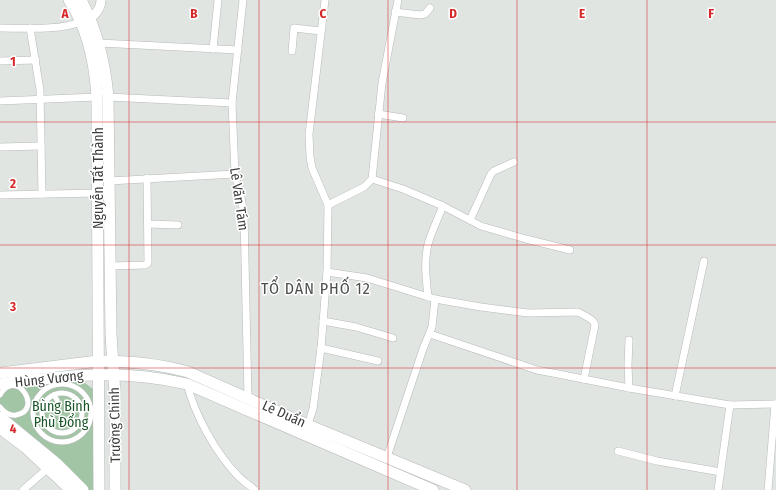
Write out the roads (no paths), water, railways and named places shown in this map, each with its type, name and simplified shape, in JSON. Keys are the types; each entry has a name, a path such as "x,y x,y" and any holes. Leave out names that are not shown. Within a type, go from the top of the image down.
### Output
{"main road":[{"name":"Nguyễn Tất Thành","path":"69,0 80,23 103,97 109,181 111,336 113,361"},
{"name":"Nguyễn Tất Thành","path":"81,0 91,18 99,44 107,84 103,97 98,193 98,361"},
{"name":"Lê Duẩn","path":"98,361 135,362 188,372 248,398 307,430 433,490"},
{"name":"Trường Chinh","path":"98,361 94,424 99,490"},
{"name":"Hùng Vương","path":"0,373 43,378 98,361"},
{"name":"Trường Chinh","path":"113,361 115,394 115,490"},
{"name":"Lê Duẩn","path":"98,374 162,378 187,384 307,430 387,458 465,490"},
{"name":"Hùng Vương","path":"0,384 43,378 98,374"},
{"path":"0,417 35,444 83,490"},
{"path":"0,428 48,468 71,490"}],"street":[{"path":"0,28 55,27 80,23 91,18 98,11 101,0"},
{"path":"213,49 218,0"},
{"name":"Lê Văn Tám","path":"243,0 232,103 235,174 244,214 248,398"},
{"path":"307,430 313,409 321,348 327,272 328,205 312,168 309,134 326,0"},
{"path":"328,205 364,187 372,179 382,82 398,0"},
{"path":"395,12 420,16 425,14 430,8"},
{"path":"30,28 36,60 40,98 42,194"},
{"path":"292,51 294,28 321,31"},
{"path":"99,44 238,50"},
{"path":"0,61 36,60"},
{"path":"0,100 103,97 232,103"},
{"path":"378,114 403,118"},
{"path":"0,147 41,146"},
{"path":"470,220 491,174 494,171 514,162"},
{"path":"109,181 235,174"},
{"path":"110,266 147,264 147,178"},
{"path":"372,179 403,188 443,206 481,226 570,250"},
{"path":"0,195 98,193"},
{"path":"387,458 430,334 432,298 425,269 426,256 428,243 443,206"},
{"path":"148,224 178,225"},
{"path":"675,396 704,260"},
{"path":"327,272 367,278 432,298 504,310 538,313 574,312 582,314 595,324 584,379"},
{"path":"323,321 356,327 393,338"},
{"path":"430,334 537,370 629,388 730,405 776,404 768,490"},
{"path":"629,340 629,388"},
{"path":"321,348 378,360"},
{"path":"43,378 57,384 66,384 75,387 83,393 88,400 94,424 87,428 80,436 71,441 52,441 43,435 37,428 33,419 32,410 40,393 43,378"},
{"path":"187,384 196,411 226,462 238,476 255,490"},
{"path":"0,395 8,387 17,386 25,392 28,401 25,410 17,415 7,414 0,407"},
{"path":"67,394 77,401 82,412 74,429 68,432 55,432 44,423 42,417 44,404 54,395 67,394"},
{"path":"54,395 57,400"},
{"path":"718,490 730,405"},
{"path":"49,428 53,424"},
{"path":"35,444 43,435"},
{"path":"618,451 657,461 720,472"},
{"path":"23,490 48,468"}],"district":[{"name":"TỔ DÂN PHỐ 12","path":"316,288"}],"park label":[{"name":"Bùng Binh Phù Đổng","path":"61,414"}]}
